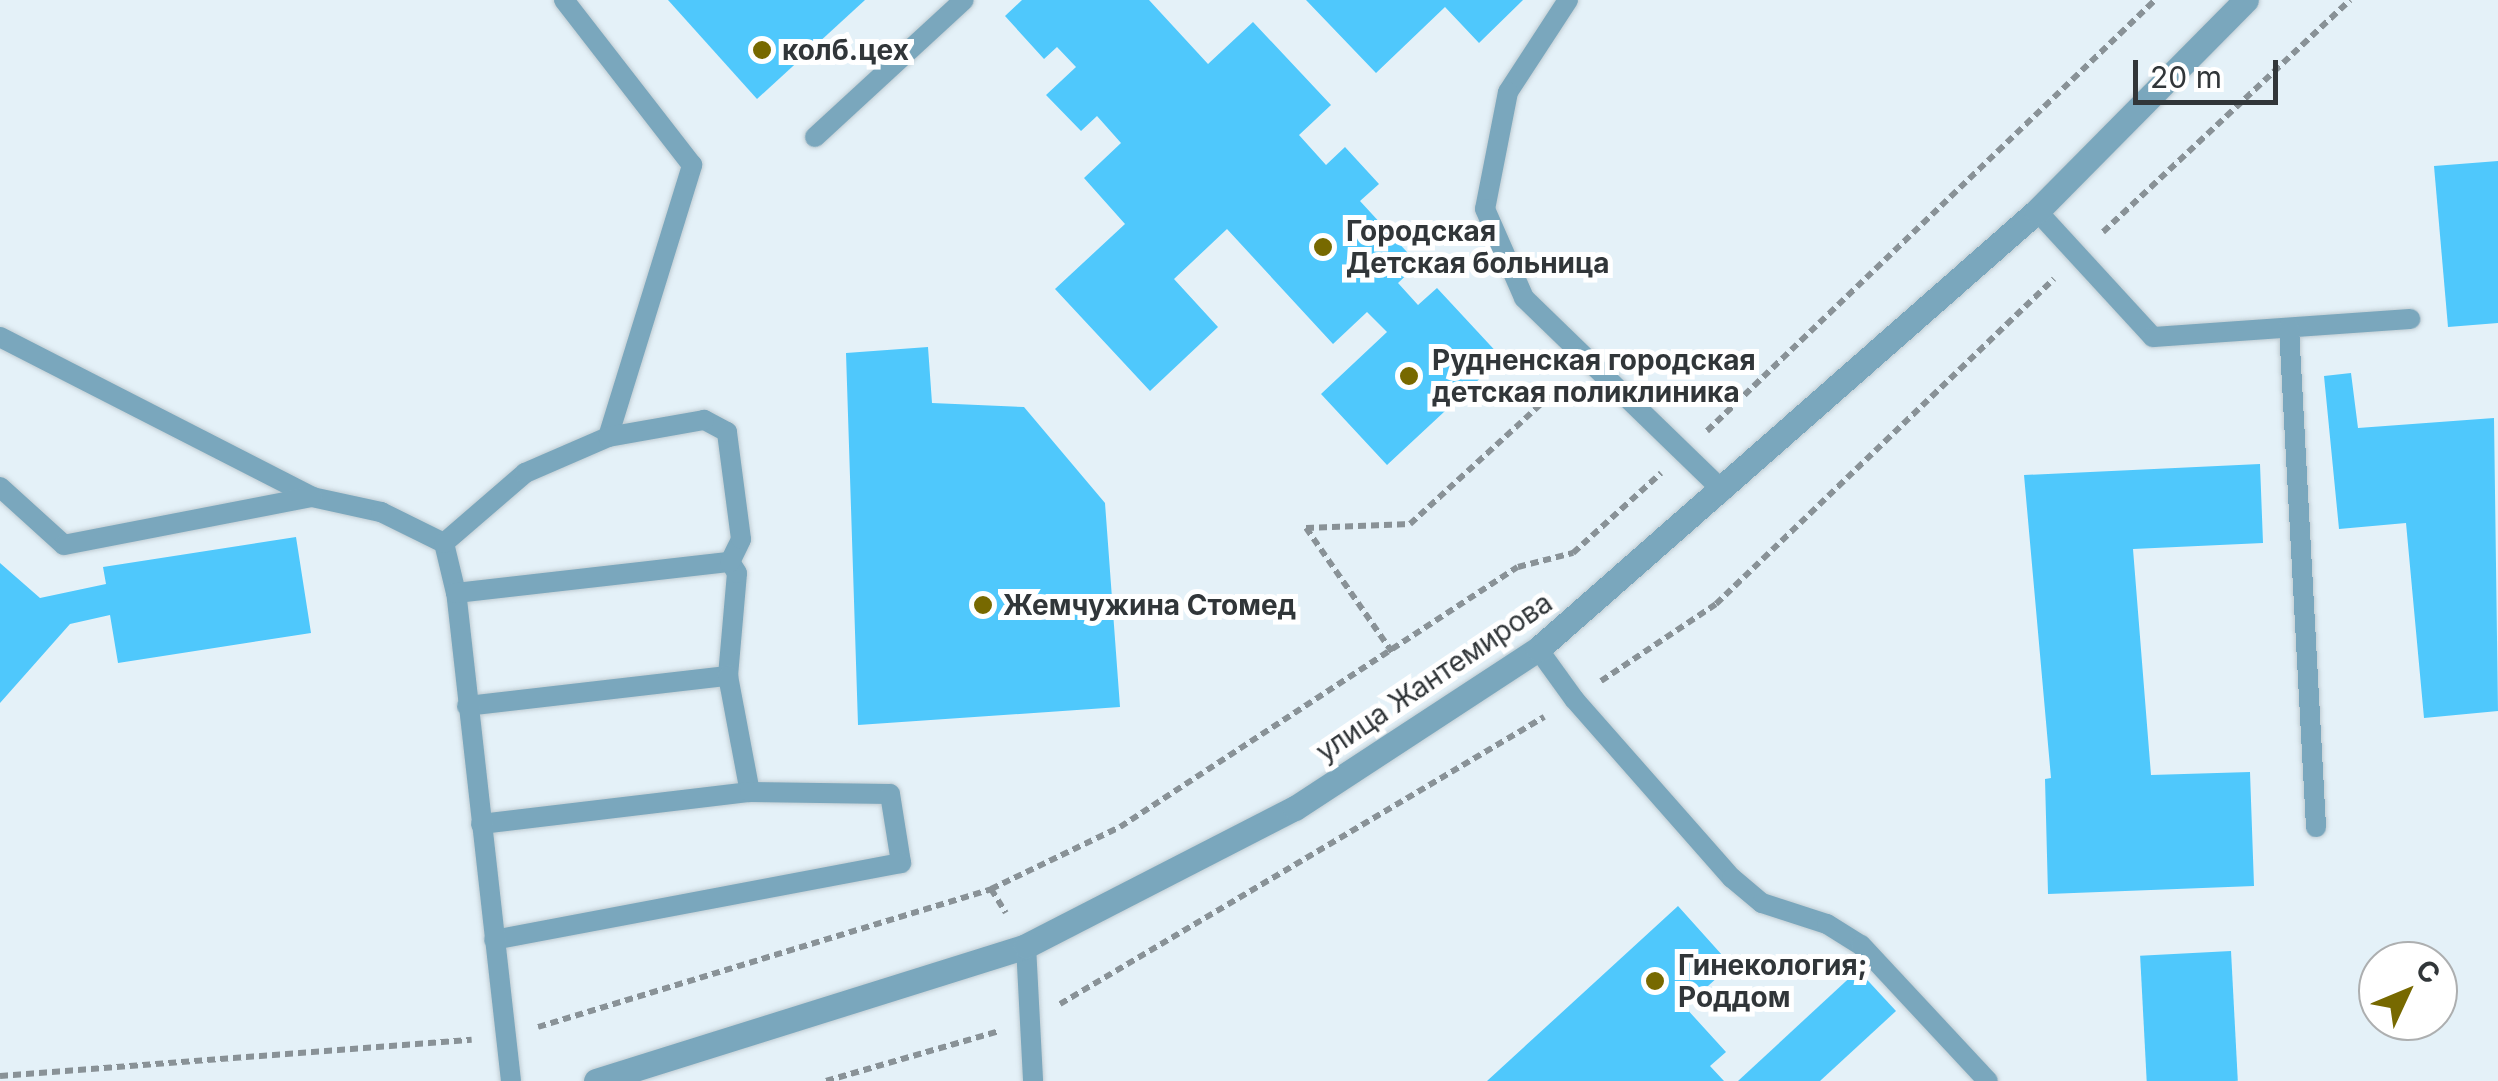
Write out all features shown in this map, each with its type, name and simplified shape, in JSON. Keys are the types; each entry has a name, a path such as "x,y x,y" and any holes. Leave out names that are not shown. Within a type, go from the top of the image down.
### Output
{"street":[{"name":"улица Жантемирова","path":"596,1081 1026,946 1294,808 1538,649 1723,491 2037,211 2246,0"}],"lane":[{"path":"564,0 692,165 608,437"},
{"path":"815,137 964,0"},
{"path":"1568,0 1508,92 1485,209 1524,298 1723,491"},
{"path":"2037,211 2153,338 2410,319"},
{"path":"2289,328 2316,827"},
{"path":"0,338 312,498 381,512 444,543"},
{"path":"444,543 526,473 608,437 704,420 728,432 741,540 730,562"},
{"path":"0,487 64,545 312,498"},
{"path":"444,543 456,593 511,1081"},
{"path":"456,593 730,562"},
{"path":"730,562 737,573 728,676 750,792"},
{"path":"1538,649 1574,700 1732,878 1762,902 1827,924 1861,945 1988,1081"},
{"path":"467,706 728,676"},
{"path":"481,824 750,792 890,794 901,862 494,940"},
{"path":"1026,946 1033,1081"}],"path":[{"path":"0,1076 506,1038 991,889 1120,826 1392,652 1518,566 1573,553 1684,453 2156,0"},
{"path":"826,1081 1030,1022 1574,700 1716,604 2350,0"},
{"path":"1392,652 1306,528 1410,524 1589,360"}],"building":[{"name":"колб.цех","path":"668,0 865,0 757,99"},
{"name":"Городская Детская больница","path":"1022,0 1149,0 1208,64 1253,22 1331,105 1299,135 1326,165 1345,147 1379,184 1360,201 1418,264 1398,283 1418,305 1437,288 1502,358 1387,465 1321,394 1387,332 1367,312 1333,344 1227,229 1174,279 1218,327 1150,391 1055,289 1125,224 1084,178 1121,143 1097,116 1081,131 1046,95 1076,67 1057,47 1044,59 1005,16"},
{"path":"1306,0 1523,0 1479,43 1445,7 1376,73"},
{"path":"2498,161 2498,323 2448,327 2434,166"},
{"name":"Жемчужина Стомед","path":"928,347 932,403 1024,407 1105,503 1120,707 858,725 846,353"},
{"path":"2351,373 2358,428 2494,418 2498,711 2424,718 2406,523 2339,529 2324,376"},
{"path":"2260,464 2263,543 2133,549 2151,775 2250,772 2254,886 2048,894 2045,779 2051,778 2024,475"},
{"path":"296,537 311,633 118,663 110,615 70,624 0,703 0,563 40,598 106,584 103,567"},
{"name":"Гинекология; Роддом","path":"1678,906 1731,965 1685,1007 1726,1052 1710,1066 1724,1081 1487,1081"},
{"path":"2231,951 2238,1081 2147,1081 2140,956"},
{"name":"Гинекология; Роддом","path":"1858,970 1896,1011 1820,1081 1738,1081"}],"place":[{"name":"колб.цех","path":"762,50"},
{"name":"Городская Детская больница","path":"1323,247"},
{"name":"Рудненская городская детская поликлиника","path":"1409,376"},
{"name":"Жемчужина Стомед","path":"983,605"},
{"name":"Гинекология; Роддом","path":"1655,981"}]}
